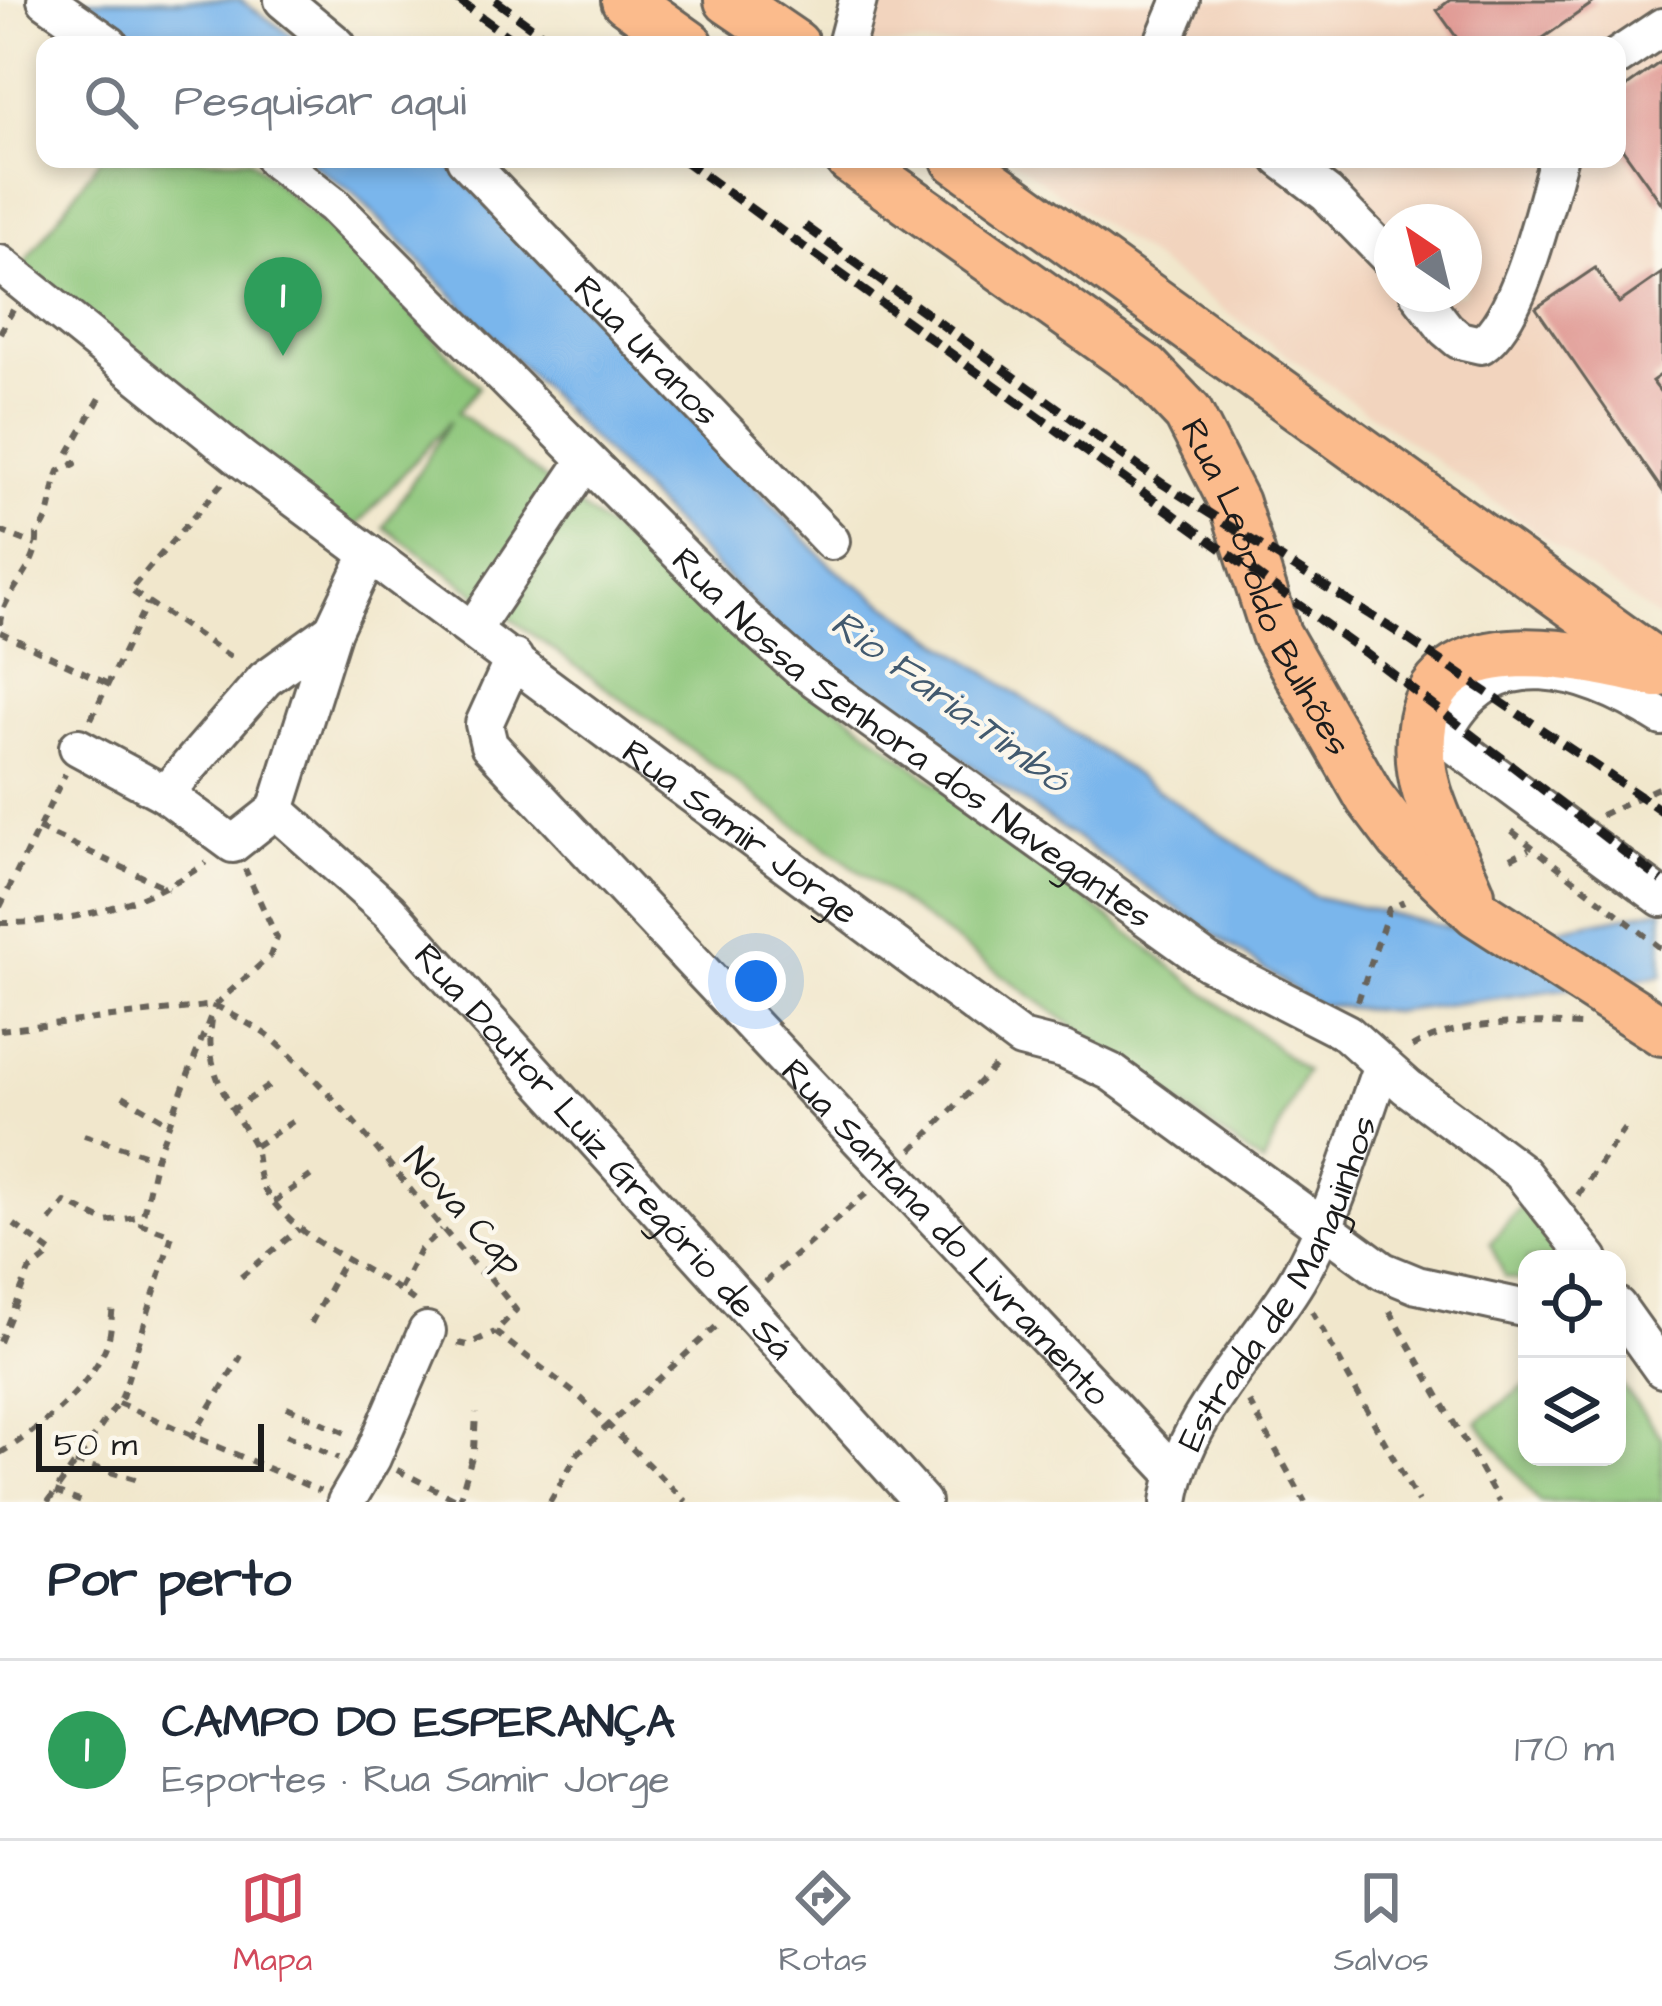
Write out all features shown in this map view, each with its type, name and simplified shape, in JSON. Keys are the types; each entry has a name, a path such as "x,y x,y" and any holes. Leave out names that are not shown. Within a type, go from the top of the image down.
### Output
{"main road":[{"path":"626,0 676,36"},
{"path":"729,0 781,36"},
{"name":"Rua Leopoldo Bulhões","path":"863,168 1146,369 1188,413 1234,502 1265,609 1340,748 1401,838 1602,1014 1662,1031"},
{"path":"968,168 1662,671"},
{"path":"1492,922 1426,790 1422,726 1436,689 1463,665 1518,654 1566,653 1662,671"}],"street":[{"path":"46,0 97,36"},
{"path":"284,0 326,36"},
{"path":"849,36 859,0"},
{"path":"1166,36 1181,0"},
{"path":"1626,51 1662,27"},
{"name":"Rua Nossa Senhora dos Navegantes","path":"285,168 333,206 801,669 1208,962 1347,1033 1521,1172 1562,1217 1584,1250"},
{"name":"Rua Uranos","path":"474,168 831,542"},
{"path":"1292,168 1327,194 1374,242"},
{"path":"1435,312 1459,340 1481,345 1493,337 1523,274 1555,168"},
{"name":"Rua Samir Jorge","path":"0,264 243,460 1021,1039 1064,1050 1111,1072 1358,1256 1417,1285 1518,1308"},
{"path":"473,629 586,460"},
{"path":"78,747 165,794 233,844 276,809 332,630 369,554"},
{"path":"165,794 265,680 332,630"},
{"name":"Rua Santana do Livramento","path":"514,658 484,724 489,745 890,1172 1172,1488"},
{"path":"1658,894 1443,736 1456,708 1473,692 1503,676 1528,672 1582,676 1620,691 1662,717"},
{"name":"Rua Doutor Luiz Gregório de Sá","path":"276,809 389,911 922,1502"},
{"name":"Estrada de Manguinhos","path":"1172,1488 1232,1372 1296,1281 1322,1230 1382,1065"},
{"path":"1626,1320 1662,1369"},
{"path":"346,1502 371,1458 427,1331"}],"path":[{"path":"108,683 0,628 0,611 37,546 37,535 51,517 52,490 59,472 75,464 68,454 120,362"},
{"path":"243,460 130,590 265,680"},
{"path":"0,531 37,546"},
{"path":"38,828 169,889"},
{"path":"0,923 47,923 169,889 233,844 278,938 270,956 215,1005 156,1158 141,1224 172,1235 117,1403 48,1502"},
{"path":"1598,899 1662,949"},
{"path":"1347,1033 1389,909 1404,902"},
{"path":"0,1030 215,1005"},
{"path":"215,1005 207,1051 231,1111 255,1146 254,1172 299,1229 344,1262 400,1289 424,1308 427,1331"},
{"name":"Nova Cap","path":"215,1005 276,1042 516,1310 495,1332 582,1399 686,1502"},
{"path":"1382,1065 1426,1039 1516,1022 1602,1014"},
{"path":"550,1502 578,1453 890,1172 1021,1039"},
{"path":"231,1111 270,1085"},
{"path":"123,1096 169,1123"},
{"path":"255,1146 296,1120"},
{"path":"1562,1217 1628,1122"},
{"path":"84,1135 156,1158"},
{"path":"274,1202 316,1172"},
{"path":"50,1221 65,1202 106,1222 142,1216"},
{"path":"0,1342 29,1271 52,1253 12,1223"},
{"path":"241,1277 299,1229"},
{"path":"400,1289 420,1250 442,1230"},
{"path":"1358,1256 1499,1502"},
{"path":"311,1323 344,1262"},
{"path":"1296,1281 1418,1502"},
{"path":"0,1454 29,1436 78,1387 108,1341 114,1302"},
{"path":"0,1316 10,1319"},
{"path":"191,1439 242,1356"},
{"path":"1232,1372 1305,1502"},
{"path":"117,1403 191,1439 346,1502"},
{"path":"286,1407 371,1458 460,1502 474,1450 476,1413"},
{"path":"286,1436 371,1458"},
{"path":"75,1462 142,1481"},
{"path":"55,1492 82,1502"}],"shaded area":[{"path":"875,0 1662,0 1662,621 1024,168 1626,168 1626,36 867,36"}],"green space":[{"path":"94,168 259,168 363,260 479,387 458,412 1306,1071 1263,1164 384,527 451,420 348,536 15,277"},
{"path":"1525,1201 1563,1250 1518,1250 1518,1280 1505,1277 1490,1243"},
{"path":"1518,1391 1518,1466 1626,1466 1626,1391 1662,1438 1662,1502 1539,1502 1477,1422"}],"water":[{"path":"81,0 240,0 293,36 132,36"},
{"name":"Rio Faria-Timbó","path":"318,168 452,168 833,568 1313,896 1502,940 1662,909 1662,976 1392,1012 1315,1004 778,631 355,194"}],"building":[{"path":"1450,0 1597,0 1546,36 1456,36 1437,10"},
{"path":"1662,61 1662,204 1626,154 1626,87"},
{"path":"1595,268 1619,303 1662,273 1662,374 1652,381 1662,394 1662,490 1536,308"}],"railway":[{"path":"458,0 507,36"},
{"path":"495,0 544,36"},
{"path":"694,168 1364,652 1662,881"},
{"path":"805,226 1163,484 1402,635 1662,811"}],"place":[{"name":"CAMPO DO ESPERANÇA","path":"283,356"}]}
